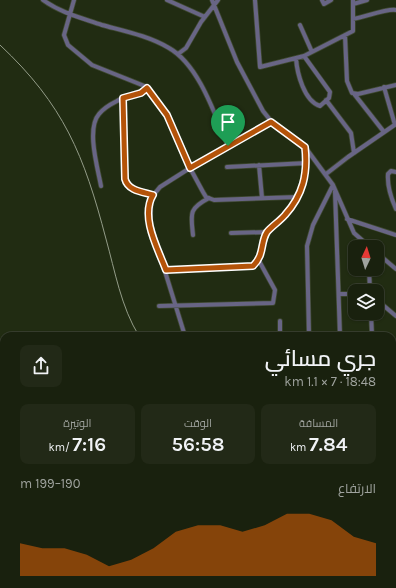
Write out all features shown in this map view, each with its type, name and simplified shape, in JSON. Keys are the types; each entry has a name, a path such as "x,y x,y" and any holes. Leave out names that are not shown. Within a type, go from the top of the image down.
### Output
{"street":[{"path":"44,0 60,11 158,42 178,54 186,62 198,81 228,146"},
{"path":"74,0 64,35 68,45 92,65 147,88 167,115 190,168 203,192 209,198 214,200 298,197"},
{"path":"167,0 205,17"},
{"path":"212,0 238,62 263,111 271,122 305,147 326,174 334,187 354,233 362,240"},
{"path":"178,54 186,48 205,17 218,0"},
{"path":"254,0 260,67 304,56 353,31 353,2 367,0"},
{"path":"322,0 324,4 331,0"},
{"path":"353,19 367,17 389,10 396,10"},
{"path":"300,25 312,52"},
{"path":"345,35 348,87 384,132"},
{"path":"296,58 297,70 302,87 318,106 322,105 330,92 304,56"},
{"path":"355,95 396,85"},
{"path":"326,174 396,125 384,87"},
{"path":"101,186 93,144 96,118 100,113 123,98 141,93 147,88"},
{"path":"123,98 126,183 132,188 153,195"},
{"path":"326,100 351,133 354,153"},
{"path":"184,332 166,270 150,223 149,204 153,195 160,187 190,168 271,122"},
{"path":"166,270 253,266 262,252 268,232 286,215 298,197 305,178 305,147"},
{"path":"227,167 306,163"},
{"path":"259,165 262,198"},
{"path":"396,172 391,171 388,174 388,181 391,198 396,210"},
{"path":"334,187 340,332"},
{"path":"309,332 307,246 313,225 334,187"},
{"path":"193,235 192,211 194,207 209,198"},
{"path":"347,219 396,235"},
{"path":"231,233 268,232"},
{"path":"159,306 273,303 275,290 258,259"},
{"path":"384,259 396,269"},
{"path":"339,294 348,294"},
{"path":"384,306 396,316"},
{"path":"371,320 372,332"},
{"path":"280,321 280,332"}],"railway":[{"path":"0,45 22,67 40,89 56,111 69,133 89,182 98,209 123,301 137,332"}],"route":[{"path":"147,88 167,115 190,168 228,146 271,122 305,147 305,178 302,191 286,215 266,235 262,252 253,266 166,270 150,223 149,204 153,195 128,186 125,179 123,98 141,93 147,88"}]}
